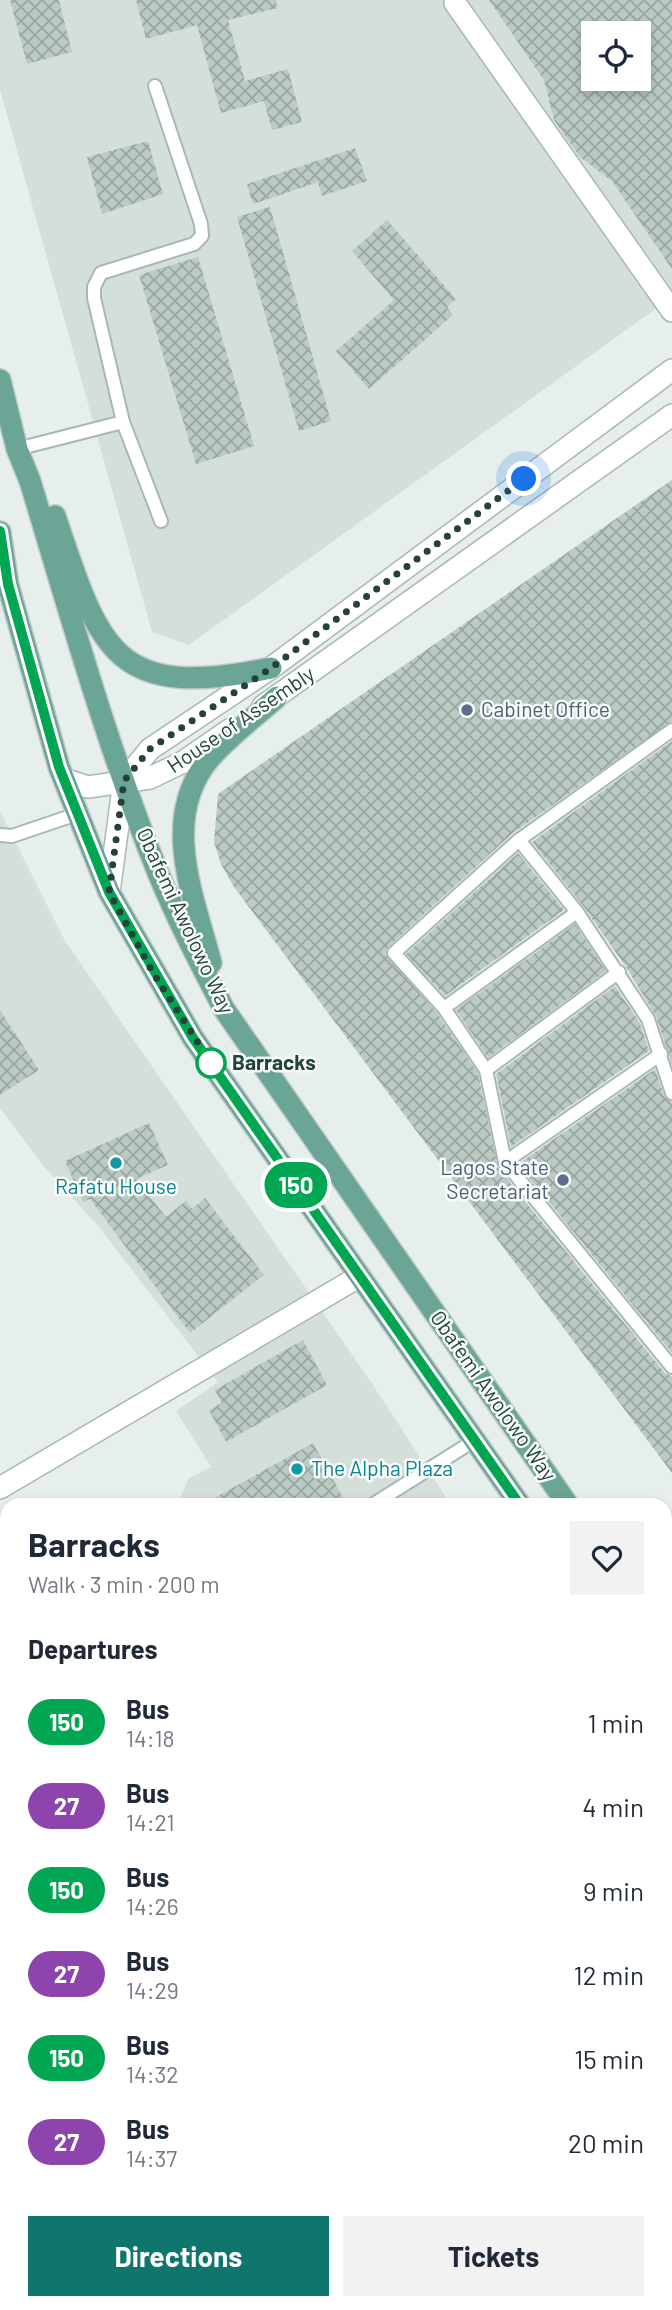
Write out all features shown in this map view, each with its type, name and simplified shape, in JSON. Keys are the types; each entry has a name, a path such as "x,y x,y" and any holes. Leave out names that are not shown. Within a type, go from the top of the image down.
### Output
{"main road":[{"name":"Obafemi Awolowo Way","path":"0,380 17,449 30,481 124,781 160,876 223,1009 563,1498"},
{"path":"30,481 55,514 80,592 104,639 131,663 160,676 188,680 220,679 271,668"},
{"name":"Obafemi Awolowo Way","path":"0,531 8,584 66,780 109,892 193,1038 515,1498"},
{"path":"223,1009 185,865 182,828 189,790 210,758 277,697"}],"street":[{"path":"455,3 672,311"},
{"name":"House of Assembly","path":"124,781 150,749 271,668 417,556 672,370"},
{"name":"House of Assembly","path":"124,781 150,778 169,770 277,697 672,415"},
{"path":"66,780 88,787 124,781 109,892"},
{"path":"0,1488 360,1276"}],"lane":[{"path":"155,86 201,224 202,236 194,244 101,272 94,287 123,422 161,521"},
{"path":"17,449 123,422"},
{"path":"672,730 519,840 394,953 444,1008 486,1070 505,1162 672,1367"},
{"path":"0,835 12,836 77,814"},
{"path":"519,840 577,912 648,1019 672,1092"},
{"path":"444,1008 577,912"},
{"path":"486,1070 619,972"},
{"path":"505,1162 661,1054"},
{"path":"383,1498 475,1440"},
{"path":"109,2310 124,2310"}],"shaded area":[{"path":"0,0 672,0 672,297 189,645 152,632 0,90"},
{"path":"0,811 65,941 371,1382 446,1498 180,1498 189,1478 211,1467 176,1411 218,1382 99,1227 46,1169 0,1108"}],"building":[{"path":"10,0 59,0 72,52 27,64"},
{"path":"136,0 276,0 277,8 228,20 245,81 288,69 302,122 272,130 264,101 221,113 197,25 146,39"},
{"path":"489,0 672,0 672,269 612,181 580,157 554,120 544,80"},
{"path":"148,141 163,194 102,214 87,157"},
{"path":"355,148 367,181 322,196 318,182 253,204 247,185 250,183"},
{"path":"270,207 331,421 299,431 237,217"},
{"path":"387,220 456,299 447,307 453,315 369,389 336,351 394,300 352,251"},
{"path":"198,257 254,446 196,464 139,275"},
{"path":"672,480 672,721 513,833 388,947 385,954 437,1013 478,1073 498,1168 665,1373 672,1376 672,1473 234,887 221,864 214,842 218,794"},
{"path":"672,741 672,1065 656,1016 626,967 584,907 532,842"},
{"path":"518,853 564,910 445,996 406,954"},
{"path":"575,924 606,971 488,1058 456,1010"},
{"path":"615,986 640,1023 649,1051 511,1147 496,1074"},
{"path":"0,1010 39,1070 0,1095"},
{"path":"655,1069 664,1096 672,1102 672,1353 518,1164"},
{"path":"149,1123 168,1165 136,1179 166,1217 186,1201 192,1209 205,1198 264,1275 190,1333 90,1199 83,1202 65,1161"},
{"path":"303,1340 327,1385 226,1442 209,1410 222,1403 215,1390"},
{"name":"The Alpha Plaza","path":"313,1443 343,1498 215,1498"}],"bus line":[{"name":"150","path":"0,531 8,584 52,734 59,767 109,892 152,971 193,1038 515,1498"}],"place":[{"name":"Cabinet Office","path":"467,710"},
{"name":"Barracks","path":"211,1063"},
{"name":"Rafatu House","path":"116,1163"},
{"name":"Lagos State Secretariat","path":"563,1180"},
{"name":"The Alpha Plaza","path":"297,1469"}],"route":[{"path":"211,1063 152,971 109,892 124,781 136,762 150,749 271,668 417,556 524,479"}]}
